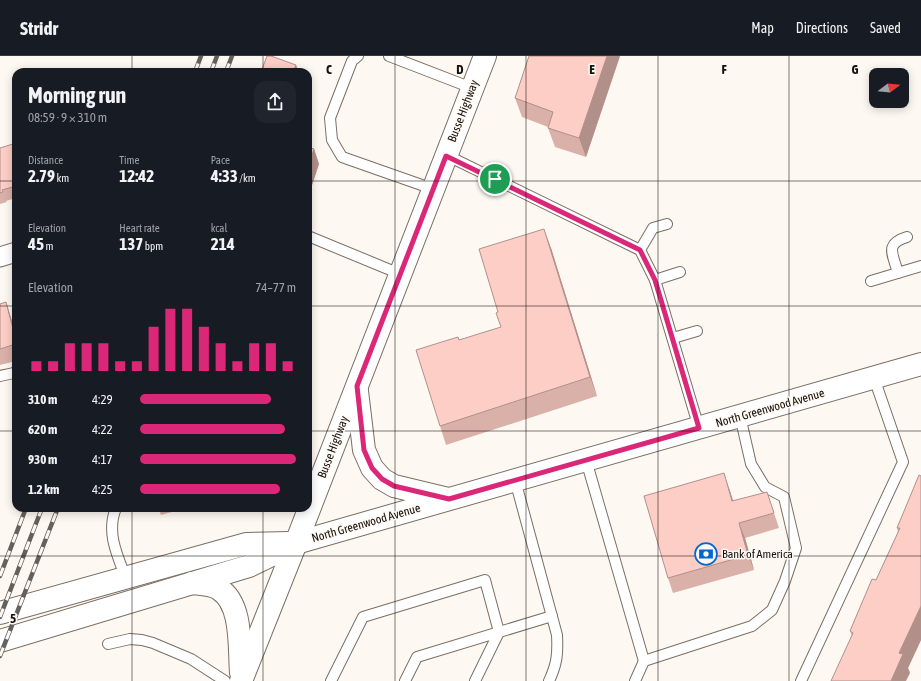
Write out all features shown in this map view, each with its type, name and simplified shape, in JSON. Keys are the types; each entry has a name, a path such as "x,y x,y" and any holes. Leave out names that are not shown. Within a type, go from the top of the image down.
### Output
{"street":[{"name":"Busse Highway","path":"312,502 485,56"},
{"path":"0,257 12,253"},
{"name":"North Greenwood Avenue","path":"0,641 249,566 296,543 921,364"},
{"path":"357,386 364,450 372,468 382,479 394,486 449,499"},
{"name":"Busse Highway","path":"241,681 308,512"},
{"name":"North Greenwood Avenue","path":"0,613 246,544 296,543"},
{"path":"191,583 218,588 227,596 234,609 238,625 241,681"}],"lane":[{"path":"358,56 352,61 330,118 332,140 342,157 433,189"},
{"path":"390,56 472,88"},
{"path":"446,156 640,250 655,280 699,428"},
{"path":"640,250 653,228 666,224"},
{"path":"898,273 892,245 896,240 907,237"},
{"path":"312,238 400,274"},
{"path":"871,281 921,266"},
{"path":"655,280 680,272"},
{"path":"672,338 697,331"},
{"path":"0,376 12,373"},
{"path":"800,681 903,462 874,378"},
{"path":"644,661 752,626 772,610 785,581 796,548 784,497 765,487 751,464 740,416"},
{"path":"586,460 644,661 635,681"},
{"path":"515,480 557,635 558,651 555,667 549,681"},
{"path":"115,512 111,532 115,549 126,578"},
{"path":"331,681 363,617 485,580 499,632 475,681"},
{"path":"405,681 417,657 552,616"},
{"path":"108,644 130,639 153,643 191,659 225,681"}],"building":[{"path":"267,56 296,65 295,68 262,68"},
{"path":"529,56 607,56 579,138 548,128 553,112 515,98"},
{"path":"12,144 12,187 2,190 3,192 0,193 0,148"},
{"path":"544,229 590,377 440,426 416,350 458,337 459,340 501,327 479,249"},
{"path":"6,302 12,325 12,345 0,349 0,304"},
{"name":"Bank of America","path":"724,473 732,501 767,492 774,513 739,523 748,555 668,578 644,496"},
{"path":"919,475 921,476 921,606 899,653 903,654 891,681 831,681 853,633 850,631 872,579 876,580 900,528 897,528"}],"railway":[{"path":"196,68 201,56"},
{"path":"212,68 217,56"},
{"path":"228,68 232,56"},
{"path":"0,576 24,512"},
{"path":"0,617 40,512"},
{"path":"0,656 56,512"}],"place":[{"name":"Bank of America","path":"706,554"}],"route":[{"path":"446,156 495,179 640,250 655,280 699,428 449,499 394,486 382,479 372,468 364,450 357,386 446,156"}]}
